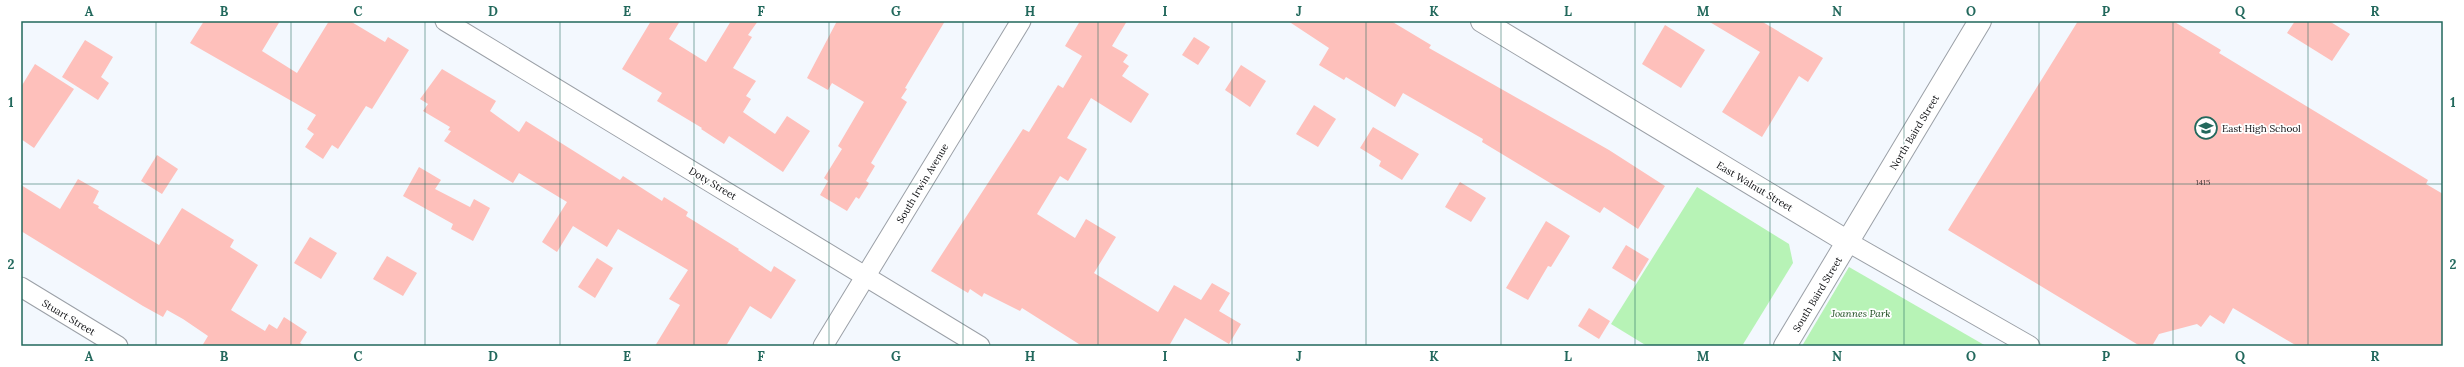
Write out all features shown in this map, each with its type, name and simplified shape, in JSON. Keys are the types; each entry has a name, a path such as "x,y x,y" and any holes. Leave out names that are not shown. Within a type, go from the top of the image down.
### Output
{"street":[{"name":"Doty Street","path":"445,21 980,346"},
{"name":"South Irwin Avenue","path":"823,346 1021,21"},
{"name":"East Walnut Street","path":"1482,21 1848,242 2030,346"},
{"name":"North Baird Street","path":"1848,242 1980,21"},
{"name":"South Baird Street","path":"1785,346 1848,242"},
{"name":"Stuart Street","path":"21,287 118,346"}],"green space":[{"path":"1697,187 1789,244 1793,263 1742,346 1647,346 1611,324"},
{"name":"Joannes Park","path":"1849,267 1986,346 1802,346"}],"building":[{"path":"204,21 280,21 262,51 297,73 329,21 350,21 385,42 388,37 409,50 372,109 366,106 338,149 332,145 323,159 305,147 314,134 307,129 316,115 190,43"},
{"path":"651,21 680,21 669,39 706,62 731,21 758,21 748,35 752,37 733,68 756,81 746,96 751,99 743,112 775,134 787,116 810,131 783,172 729,136 724,144 701,129 702,128 657,101 662,93 622,69"},
{"path":"837,21 945,21 905,88 907,89 901,98 907,102 871,163 875,166 866,181 869,183 859,199 856,197 847,211 820,195 828,181 824,178 842,149 838,146 864,102 832,83 828,90 807,78"},
{"path":"1080,21 1127,21 1112,46 1128,55 1123,62 1129,66 1122,76 1149,94 1131,123 1091,98 1067,138 1087,149 1068,181 1060,176 1037,214 1075,238 1086,219 1116,237 1094,273 1158,312 1174,285 1201,300 1212,283 1230,293 1219,311 1241,324 1229,344 1185,318 1169,346 1082,346 1022,308 1020,311 984,293 982,297 970,289 968,293 931,271 1023,129 1029,132 1058,85 1063,88 1082,56 1065,46"},
{"path":"1288,21 1391,21 1431,45 1429,48 1609,150 1665,186 1638,229 1604,207 1600,213 1482,142 1483,139 1403,93 1395,107 1346,77 1344,80 1319,65 1329,48"},
{"path":"1708,21 1761,21 1823,58 1808,82 1799,76 1762,137 1722,112 1760,52"},
{"name":"East High School","path":"2078,21 2173,21 2221,50 2219,53 2428,180 2426,184 2443,194 2443,346 2297,346 2233,308 2224,324 2210,315 2201,327 2197,324 2159,334 2152,346 2140,346 1948,230"},
{"path":"2295,21 2329,21 2350,34 2332,61 2287,33"},
{"path":"1665,25 1705,50 1681,88 1642,64"},
{"path":"1194,37 1210,47 1198,65 1182,55"},
{"path":"85,40 113,57 101,77 109,83 98,100 62,77"},
{"path":"35,64 74,89 34,148 21,139 21,87"},
{"path":"1241,65 1266,81 1250,107 1225,90"},
{"path":"442,69 496,101 490,111 519,132 526,121 620,180 623,176 662,201 664,197 688,212 686,216 739,249 738,250 771,272 774,266 796,280 771,319 750,306 726,346 655,346 680,305 669,299 688,270 618,229 607,247 573,226 557,252 542,242 567,202 519,173 513,183 444,141 451,131 448,130 450,127 423,111 428,104 420,99"},
{"path":"1314,105 1336,119 1318,147 1296,134"},
{"path":"1373,127 1419,154 1402,180 1379,166 1381,161 1360,148"},
{"path":"157,155 178,169 162,194 141,181"},
{"path":"419,167 441,180 435,189 470,207 474,199 490,208 473,241 451,229 453,224 403,196"},
{"path":"78,179 99,191 93,203 99,206 98,208 159,245 182,208 234,240 230,247 258,265 231,310 265,331 269,324 277,329 284,317 307,332 300,343 305,346 202,346 208,336 183,319 167,310 163,317 21,231 21,185 60,209"},
{"path":"1460,182 1486,198 1471,222 1445,207"},
{"path":"1546,221 1570,236 1551,267 1548,266 1528,300 1506,288"},
{"path":"310,237 337,253 321,279 294,263"},
{"path":"1626,245 1649,259 1635,282 1612,268"},
{"path":"387,256 417,273 403,296 373,279"},
{"path":"597,258 613,268 595,298 578,287"},
{"path":"1589,308 1610,321 1599,339 1578,326"}],"place":[{"name":"East High School","path":"2206,128"}]}
